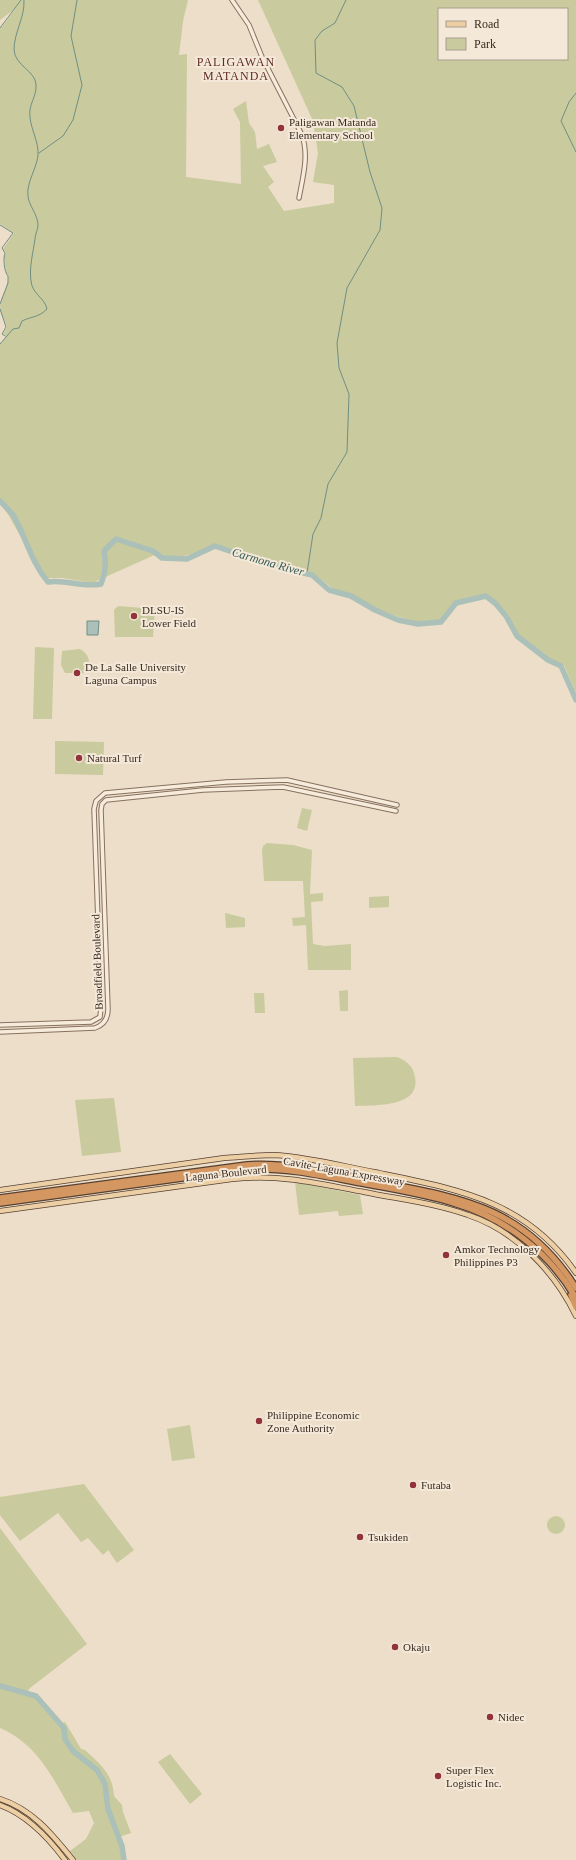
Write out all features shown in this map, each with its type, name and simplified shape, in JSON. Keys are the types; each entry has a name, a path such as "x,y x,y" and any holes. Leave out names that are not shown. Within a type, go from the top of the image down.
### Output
{"highway":[{"name":"Cavite–Laguna Expressway","path":"0,1203 50,1193 238,1170 274,1168 308,1173 442,1199 501,1219 514,1227 576,1288"},
{"name":"Cavite–Laguna Expressway","path":"0,1198 34,1196"},
{"name":"Cavite–Laguna Expressway","path":"565,1276 576,1298"},
{"path":"565,1276 576,1285"},
{"path":"565,1276 576,1307"}],"main road":[{"name":"Laguna Boulevard","path":"0,1190 224,1158 262,1155 294,1157 445,1187 484,1199 510,1212 536,1230 556,1248 576,1272"},
{"name":"Laguna Boulevard","path":"0,1211 232,1179 266,1177 296,1179 470,1215 511,1238 534,1256 561,1289 576,1316"},
{"path":"0,1799 18,1807 40,1822 73,1860"},
{"path":"0,1805 32,1823 48,1838 65,1860"}],"street":[{"path":"232,0 249,25 262,57 304,142 306,159 299,198"},
{"name":"Broadfield Boulevard","path":"0,1025 92,1022 100,1017 101,1007 94,809 98,798 108,792 219,783 287,780 397,805"},
{"name":"Broadfield Boulevard","path":"0,1032 95,1028 102,1024 106,1018 108,1008 101,810 103,802 110,799 133,798 203,790 283,787 396,811"}],"green space":[{"path":"0,0 188,0 183,21 179,55 187,54 186,177 241,184 240,122 233,109 246,101 249,123 255,132 257,149 269,144 277,162 263,166 274,182 268,187 284,211 334,203 334,185 313,182 318,153 313,121 258,0 576,0 576,693 564,665 548,658 517,635 508,614 488,595 455,602 440,620 418,622 375,608 348,593 332,588 314,574 230,551 216,544 196,553 179,557 172,558 159,553 92,583 63,578 44,578 0,503 0,345 6,336 3,334 7,327 0,306 8,279 4,256 6,253 3,249 14,233 0,224 0,29 16,8 0,20"},
{"name":"DLSU-IS Lower Field","path":"118,606 155,609 153,637 115,637 114,610"},
{"path":"35,647 54,648 52,719 33,719"},
{"path":"80,649 88,656 89,673 65,673 61,665 62,651"},
{"name":"Natural Turf","path":"55,741 104,742 103,775 55,774"},
{"path":"302,808 312,810 307,831 297,828"},
{"path":"267,843 293,845 312,850 310,894 323,893 323,901 311,902 313,944 325,946 351,944 351,970 308,970 306,925 293,926 292,918 305,917 303,881 264,881 262,850 263,846"},
{"path":"389,896 389,907 369,908 369,897"},
{"path":"225,913 245,918 245,927 226,928"},
{"path":"348,990 348,1011 340,1011 339,991"},
{"path":"254,993 264,993 265,1013 255,1013"},
{"path":"397,1057 409,1064 413,1070 415,1087 411,1094 404,1100 394,1103 384,1105 355,1106 353,1058"},
{"path":"114,1098 121,1152 82,1156 75,1100"},
{"path":"295,1182 360,1195 363,1214 339,1216 338,1211 299,1215"},
{"path":"190,1425 195,1458 172,1461 167,1429"},
{"path":"84,1484 134,1550 117,1563 108,1550 103,1555 88,1538 81,1542 58,1513 20,1541 0,1515 0,1497"},
{"path":"556,1516 562,1519 565,1525 562,1531 556,1534 550,1531 547,1525 550,1519"},
{"path":"0,1528 87,1644 30,1688 26,1693 36,1696 60,1724 65,1722 81,1749 85,1750 96,1760 108,1775 113,1788 114,1796 122,1805 131,1833 119,1837 124,1860 77,1860 70,1851 86,1839 94,1823 89,1811 73,1813 52,1776 35,1753 25,1743 0,1728"},
{"path":"170,1754 202,1794 190,1804 158,1762"}],"water":[{"path":"87,621 99,621 98,635 87,635"}],"waterway":[{"path":"0,28 21,0"},
{"path":"0,344 13,329 19,328 22,321 38,315 47,309 46,305 36,293 32,285 30,271 35,237 38,229 38,221 28,199 30,181 38,155 30,113 36,85 33,76 15,56 14,50 14,43 23,13 24,0"},
{"path":"39,153 63,136 73,120 82,85 71,36 77,0"},
{"path":"307,573 313,534 321,518 328,484 347,452 349,394 339,368 337,343 347,288 380,230 382,208 370,172 354,106 342,87 316,73 315,40 322,31 335,23 346,0"},
{"path":"576,93 569,102 561,121 576,152"},
{"path":"0,225 13,233 2,248 5,253 4,265 8,276 8,283 0,304"},
{"path":"0,309 6,327 2,334 5,336"},
{"name":"Carmona River","path":"0,501 18,523 37,566 48,582 55,581 88,585 101,584 105,568 104,551 116,539 153,551 162,558 187,559 215,546 267,564 312,575 329,590 351,596 375,610 398,620 418,624 441,622 456,603 486,596 496,604 506,616 517,636 548,660 561,666 576,700"},
{"path":"0,1686 36,1696 64,1728 65,1739 73,1751 97,1770 105,1784 108,1809 122,1846 124,1860"}],"place":[{"name":"Paligawan Matanda Elementary School","path":"281,128"},
{"name":"DLSU-IS Lower Field","path":"134,616"},
{"name":"De La Salle University Laguna Campus","path":"77,673"},
{"name":"Natural Turf","path":"79,758"},
{"name":"Amkor Technology Philippines P3","path":"446,1255"},
{"name":"Philippine Economic Zone Authority","path":"259,1421"},
{"name":"Futaba","path":"413,1485"},
{"name":"Tsukiden","path":"360,1537"},
{"name":"Okaju","path":"395,1647"},
{"name":"Nidec","path":"490,1717"},
{"name":"Super Flex Logistic Inc.","path":"438,1776"}],"district":[{"name":"PALIGAWAN MATANDA","path":"236,69"}]}
